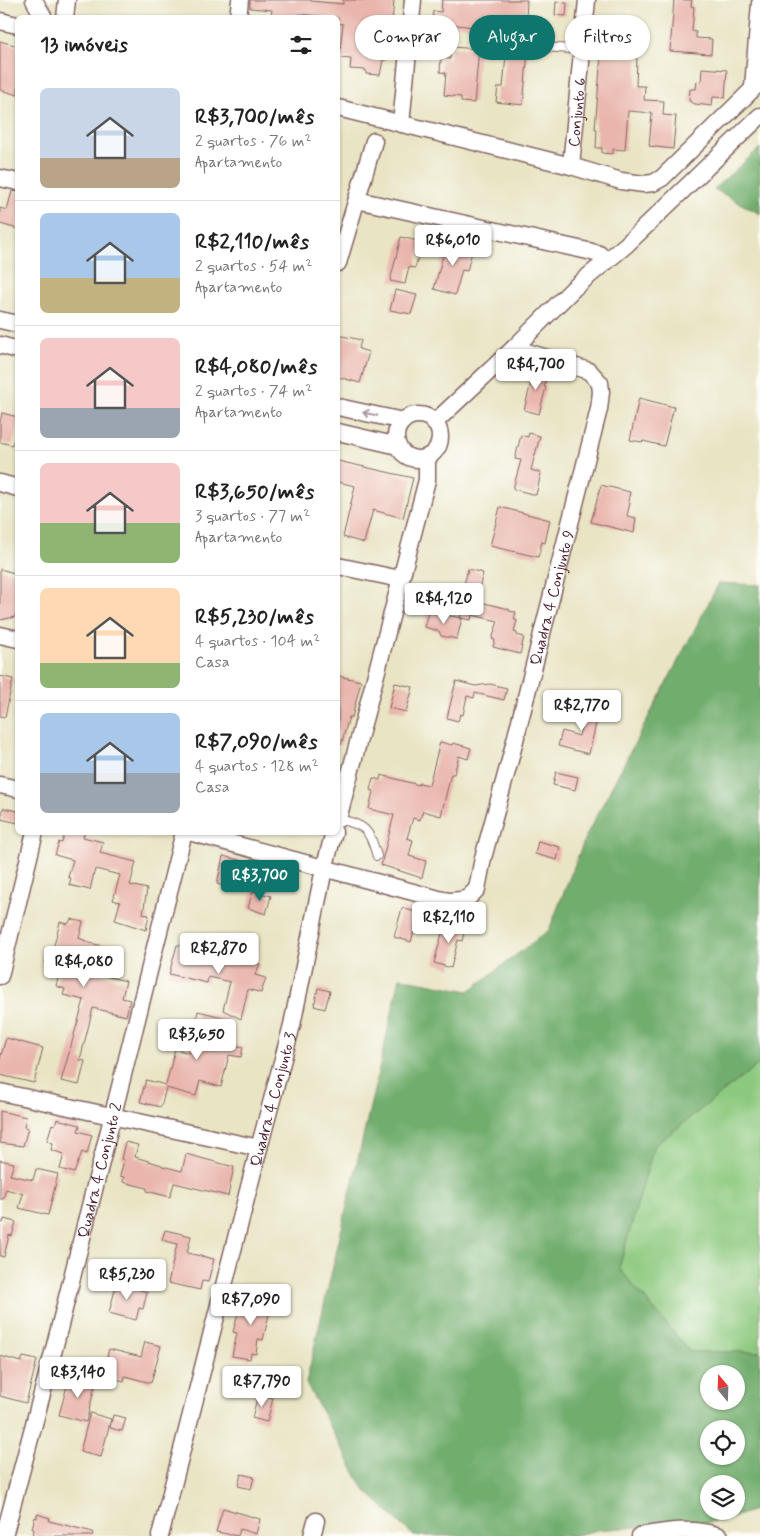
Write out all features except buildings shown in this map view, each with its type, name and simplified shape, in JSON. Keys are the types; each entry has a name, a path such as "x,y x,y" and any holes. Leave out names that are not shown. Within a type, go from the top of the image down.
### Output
{"street":[{"path":"34,0 42,15"},
{"path":"65,15 67,0"},
{"path":"238,15 240,0"},
{"path":"401,124 413,0"},
{"name":"Conjunto 6","path":"585,15 586,0"},
{"path":"340,109 570,166 621,181 644,184 653,183 671,170 756,84 760,3"},
{"path":"0,21 15,25"},
{"name":"Conjunto 6","path":"570,166 581,60"},
{"path":"434,423 514,348 574,288 607,261 760,116"},
{"path":"340,256 374,141"},
{"path":"0,178 15,181"},
{"path":"357,200 588,251 599,254 607,261"},
{"path":"0,320 15,323"},
{"path":"0,345 15,349"},
{"name":"Quadra 4 Conjunto 9","path":"200,835 439,899 461,900 468,898 477,889 483,858 510,760 599,409 601,392 600,383 589,372 514,348"},
{"path":"340,407 403,421 415,416 422,416 434,423 438,428 439,442 427,457 420,459 407,456 398,446 396,433 403,421"},
{"path":"340,432 398,446"},
{"path":"340,812 427,480 427,457"},
{"path":"0,483 15,487"},
{"path":"340,566 400,579"},
{"path":"0,635 15,639"},
{"path":"0,785 15,789"},
{"path":"0,976 4,940 34,835"},
{"name":"Quadra 4 Conjunto 2","path":"4,1536 54,1348 183,835"},
{"name":"Quadra 4 Conjunto 3","path":"160,1536 292,1025 324,868 333,835"},
{"path":"0,1092 259,1148"},
{"path":"640,1536 680,1530 700,1531 720,1536"}],"lane":[{"path":"340,819 352,822 364,828 372,837 378,856"}],"green space":[{"path":"760,148 760,214 714,189"},
{"path":"719,583 760,585 760,1063 654,1146 619,1268 690,1352 760,1352 760,1508 745,1513 745,1475 700,1475 700,1520 726,1520 597,1530 572,1536 414,1536 364,1489 306,1383 400,978 469,991 549,930 586,836"},
{"path":"760,1063 760,1352 690,1352 619,1268 654,1146"}]}
